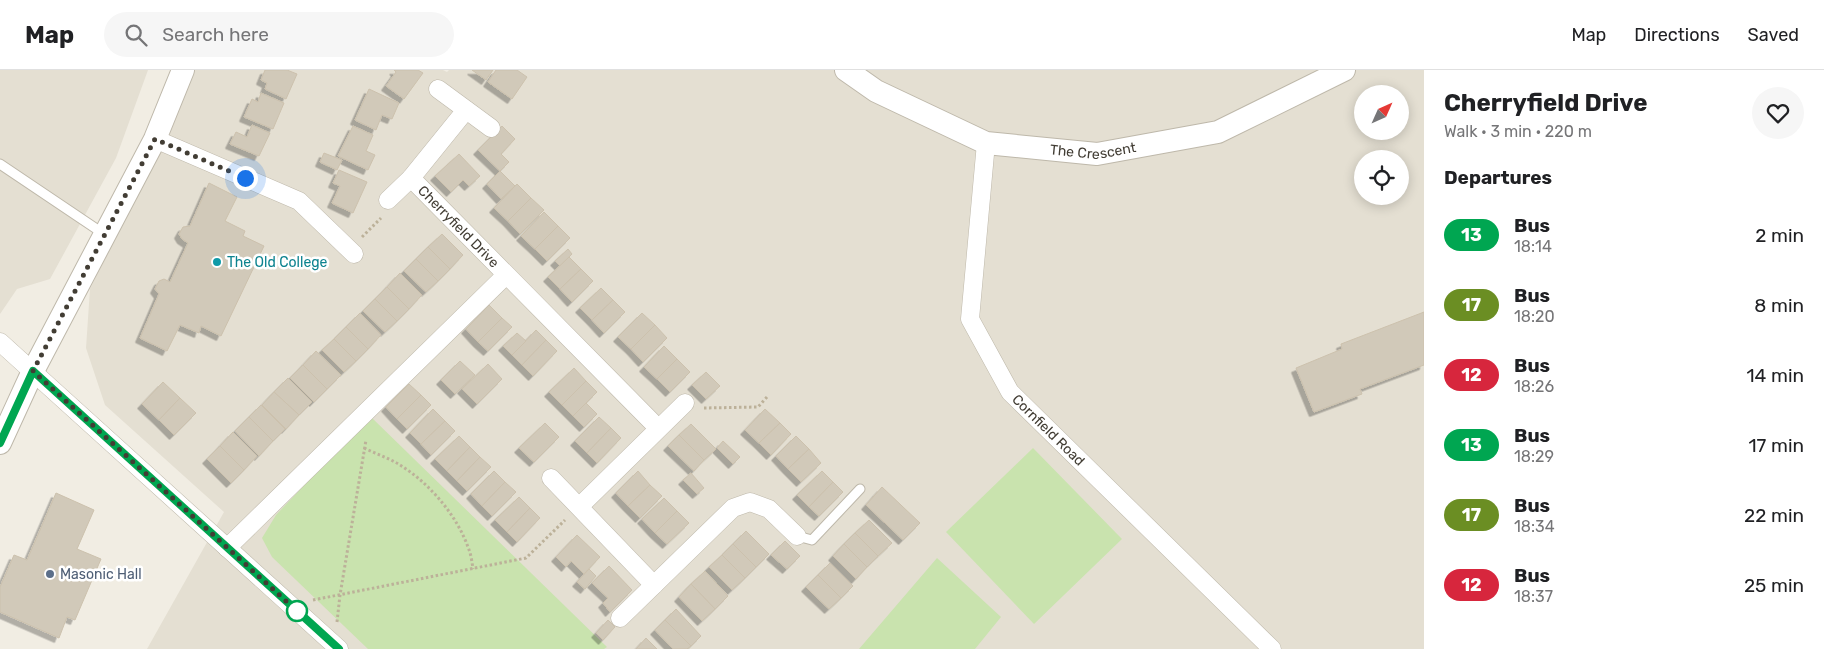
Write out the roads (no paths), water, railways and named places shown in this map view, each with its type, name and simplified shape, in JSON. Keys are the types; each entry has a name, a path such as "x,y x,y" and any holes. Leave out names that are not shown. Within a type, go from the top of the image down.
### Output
{"street":[{"path":"0,443 33,371 155,139 183,70"},
{"name":"The Crescent","path":"846,70 876,91 986,143 1097,154 1218,132 1344,70"},
{"path":"438,89 491,128"},
{"path":"388,200 411,178 466,110"},
{"path":"155,139 299,201 352,252"},
{"name":"Cornfield Road","path":"986,143 970,319 1010,392 1272,649"},
{"name":"Cherryfield Drive","path":"411,178 658,428"},
{"name":"Cherryfield Drive","path":"227,548 506,275"},
{"path":"0,342 337,648"},
{"path":"580,506 685,403"},
{"path":"551,478 654,585"},
{"path":"620,618 733,508 750,502 770,509 797,536"}],"lane":[{"path":"0,164 104,234"},
{"path":"797,536 812,540 860,489"}],"place":[{"name":"The Old College","path":"217,262"},
{"name":"Masonic Hall","path":"50,574"}]}
